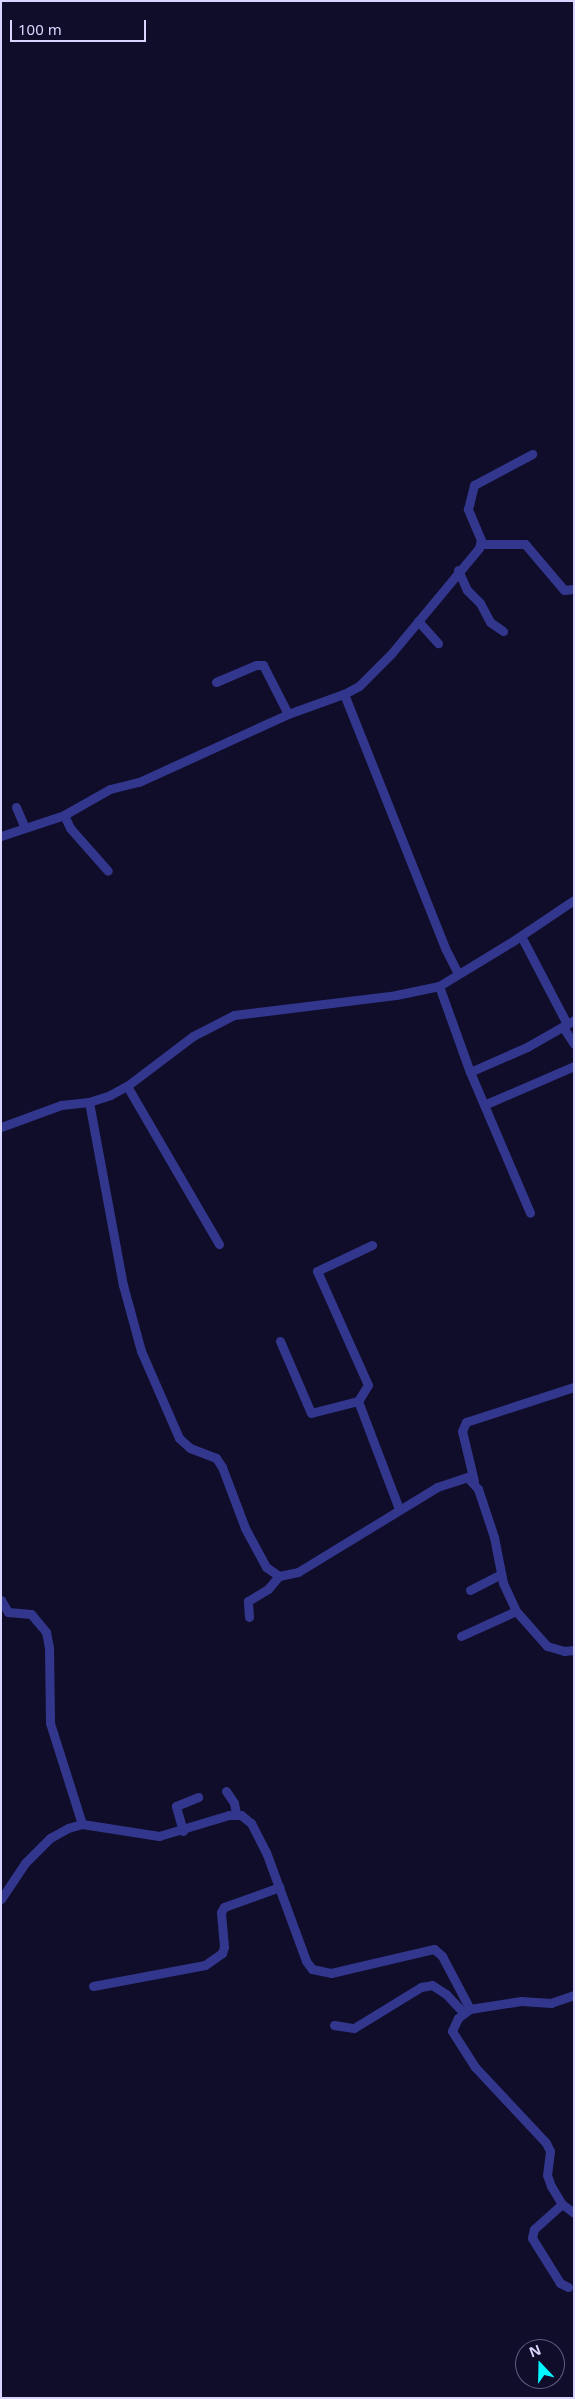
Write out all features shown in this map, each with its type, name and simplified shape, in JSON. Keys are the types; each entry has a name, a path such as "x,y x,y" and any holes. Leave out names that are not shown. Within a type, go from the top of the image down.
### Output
{"street":[{"path":"482,544 468,509 474,485 532,454"},
{"path":"1,836 24,826 64,815 103,792 156,776 172,765 288,714 344,694 358,686 374,671 418,621 458,570 482,544 525,544 564,590 574,589"},
{"path":"458,570 467,590 480,603 490,622 503,631"},
{"path":"418,621 438,643"},
{"path":"216,682 256,665 263,665 288,714"},
{"path":"344,694 445,948 458,973"},
{"path":"16,807 24,826"},
{"path":"64,815 70,828 108,871"},
{"path":"1,1127 61,1105 90,1102 127,1086 179,1044 207,1026 234,1015 396,995 439,986 521,936 574,900"},
{"path":"521,936 568,1024 574,1044"},
{"path":"439,986 470,1072 530,1213"},
{"path":"470,1072 512,1055 568,1024"},
{"path":"484,1105 574,1066"},
{"path":"127,1086 219,1244"},
{"path":"90,1102 123,1284 141,1351 180,1438 190,1448 216,1458 260,1558 279,1576"},
{"path":"280,1341 311,1413 358,1401 368,1390 368,1385 317,1272 372,1245"},
{"path":"574,1387 466,1422 462,1431 474,1481 492,1529 501,1574 516,1612 547,1646 564,1651 574,1650"},
{"path":"358,1401 399,1509"},
{"path":"249,1617 246,1604 268,1588 279,1576 298,1572 437,1486 460,1478 474,1481"},
{"path":"470,1590 501,1574"},
{"path":"1,1600 8,1612 31,1614 46,1632 49,1648 50,1723 82,1824"},
{"path":"461,1636 516,1612"},
{"path":"226,1791 234,1803 236,1814 251,1823 280,1886 306,1961 312,1969 331,1972 434,1949 442,1956 467,2011"},
{"path":"183,1831 176,1806 198,1797"},
{"path":"1,1899 20,1869 42,1845 59,1832 82,1824 159,1836 183,1831 236,1814"},
{"path":"93,1986 205,1965 222,1953 224,1947 221,1912 224,1906 280,1886"},
{"path":"334,2025 354,2028 421,1987 432,1985 467,2011"},
{"path":"574,1994 551,2003 521,2000 467,2011 452,2027 453,2036 475,2067 546,2143 550,2151 548,2175 562,2204 574,2214"},
{"path":"562,2204 534,2229 532,2238 560,2283 568,2287"}]}
